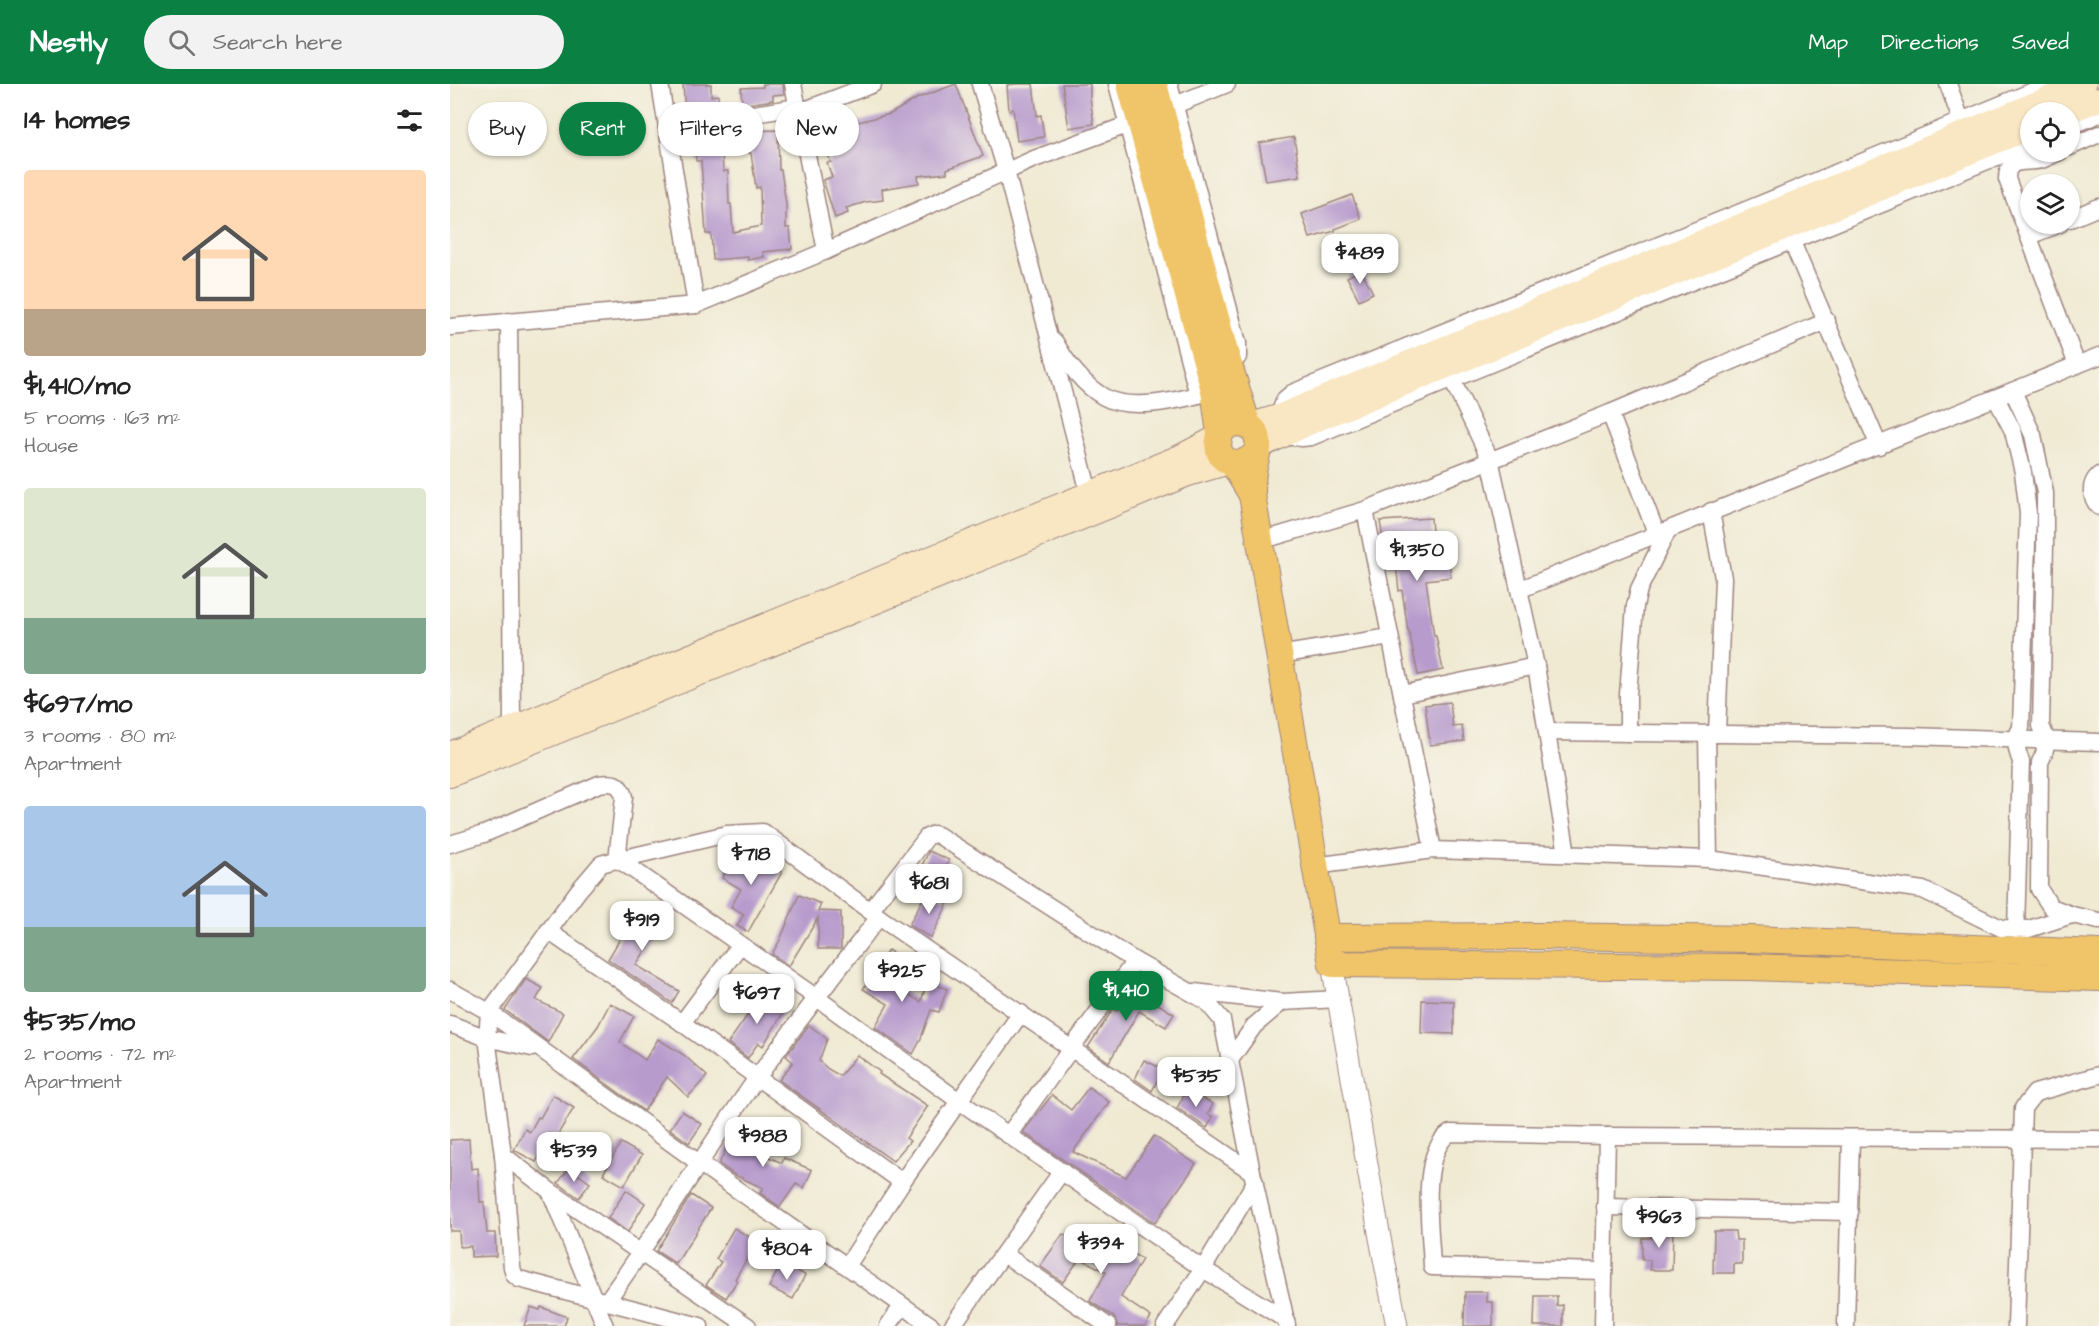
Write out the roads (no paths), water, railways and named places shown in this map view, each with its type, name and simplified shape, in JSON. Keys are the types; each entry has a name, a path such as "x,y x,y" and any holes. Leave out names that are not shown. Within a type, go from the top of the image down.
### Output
{"main road":[{"path":"1130,84 1206,393 1220,435 1218,446 1220,453 1231,462 1252,495"},
{"path":"1154,84 1229,367 1254,441 1252,495 1332,964 1749,967 2099,978"},
{"path":"450,776 1188,474 1231,462 1248,461 1254,441 1280,426 2084,84"},
{"path":"2080,107 2099,99"},
{"path":"1280,426 1315,420 2020,132"},
{"path":"450,754 1180,457 1220,435 1230,425 1236,423 1254,441"},
{"path":"1327,937 1543,936 1750,939 2099,953"}],"street":[{"path":"660,84 663,102"},
{"path":"793,84 796,102"},
{"path":"820,102 873,84"},
{"path":"980,84 1006,171 1086,481"},
{"path":"1048,331 1059,350 1084,381 1104,397 1118,402 1144,403 1178,400 1206,393 1117,84"},
{"path":"1169,84 1238,343 1238,357 1229,367"},
{"path":"1175,105 1227,84"},
{"path":"1948,84 1960,120"},
{"path":"2020,148 1311,436 1302,438 1280,426 1285,399 1292,393 1850,168 2050,84"},
{"path":"2080,122 2099,114"},
{"path":"450,327 696,305 826,251 1006,171 1127,125"},
{"path":"2080,143 2099,134"},
{"path":"672,156 696,305"},
{"path":"806,156 826,251"},
{"path":"2020,162 2011,166 2007,172 2007,179 2077,365"},
{"path":"2080,215 2099,207"},
{"path":"2029,236 2034,234"},
{"path":"1792,242 1879,446"},
{"path":"509,321 512,721"},
{"path":"1260,541 1365,510 1610,413 1827,321"},
{"path":"1521,589 2099,356"},
{"path":"1451,378 1490,459 1521,589 1548,732 1567,854"},
{"path":"2013,391 2033,435 2044,493 2046,544 2041,726 2046,735 2046,752 2040,762 2039,889 2051,907 2099,921"},
{"path":"1996,398 2013,431 2023,472 2028,513 2021,728 2017,733 2017,752 2021,760 2016,929"},
{"path":"1610,413 1663,532 1635,606 1628,694 1628,733"},
{"path":"2099,475 2093,480 2091,489 2093,501 2099,507"},
{"path":"1365,510 1433,850"},
{"path":"1709,859 1712,734 1723,578 1711,511"},
{"path":"1279,655 1390,637"},
{"path":"1402,694 1536,666"},
{"path":"1548,732 1910,735 2099,742"},
{"path":"450,844 484,834 599,784 617,783 624,796 617,860"},
{"path":"700,1326 519,1279 514,1275 503,1155 487,1038 489,1012 578,891 601,864 727,834 763,832 874,914 1021,1013 1254,1177"},
{"path":"600,1300 642,1253 699,1163 758,1077 817,998 927,837 934,834 1135,961 1206,1001 1222,1020 1287,1323"},
{"path":"1315,866 1433,850 1709,859 1923,890 2001,928 2029,929 2072,915"},
{"path":"617,860 817,998 959,1101 1203,1269 1287,1323"},
{"path":"548,932 682,1023 902,1182"},
{"path":"682,1023 740,945"},
{"path":"1009,1134 1135,961"},
{"path":"1332,964 1397,1326"},
{"path":"450,990 489,1012 932,1326"},
{"path":"1191,992 1282,1002 1339,999"},
{"path":"1230,1060 1254,1026 1282,1002"},
{"path":"847,1266 902,1182 1021,1013"},
{"path":"450,1024 487,1038 543,1051"},
{"path":"2016,1326 2023,1108 2035,1093 2099,1075"},
{"path":"1604,1271 1432,1267 1429,1176 1435,1150 1445,1136 1450,1133 2099,1139"},
{"path":"1602,1326 1607,1136"},
{"path":"1846,1326 1851,1138"},
{"path":"503,1155 550,1191 748,1326"},
{"path":"952,1326 1062,1171"},
{"path":"1165,1326 1203,1269 1254,1177"},
{"path":"550,1191 600,1300 605,1326"},
{"path":"1605,1207 1850,1212"},
{"path":"1004,1254 1108,1326"},
{"path":"1386,1326 1393,1305"},
{"path":"888,1326 902,1306"}]}
